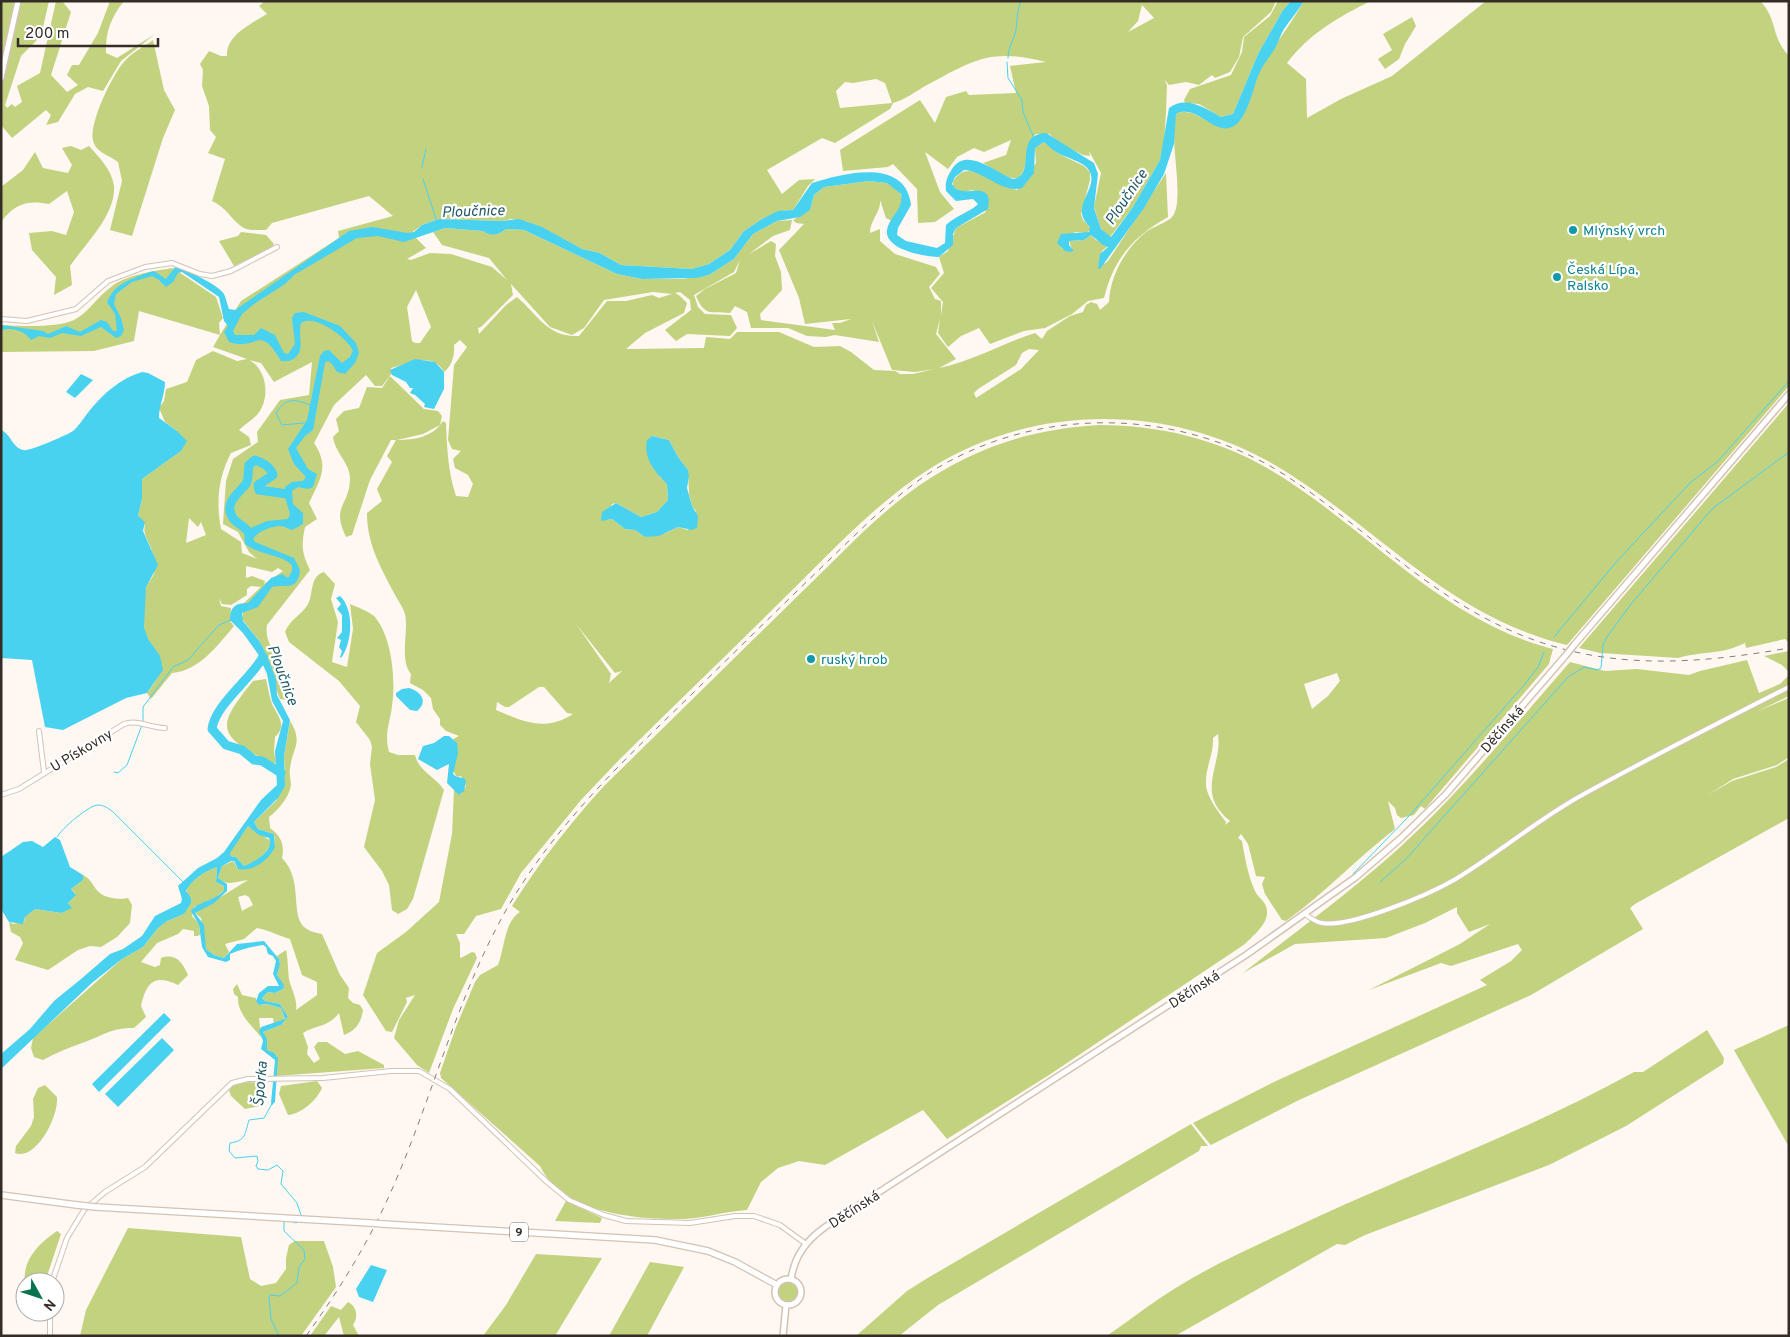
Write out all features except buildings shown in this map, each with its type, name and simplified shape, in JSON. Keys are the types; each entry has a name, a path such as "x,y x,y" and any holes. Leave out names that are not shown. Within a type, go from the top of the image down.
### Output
{"main road":[{"path":"1,78 18,1"},
{"name":"Děčínská","path":"791,1279 794,1263 806,1244 825,1227 1305,914 1356,877 1418,822 1459,780 1789,394"},
{"name":"9","path":"1,1195 96,1207 655,1240 708,1251 735,1262 777,1285"},
{"path":"791,1279 798,1283 802,1293 795,1303 786,1305 776,1296 777,1285 783,1280 791,1279"},
{"path":"783,1336 786,1305"}],"street":[{"path":"1,319 27,321 76,309 108,281 145,267 172,263 200,274 212,276 231,272 277,247"},
{"path":"1305,914 1316,922 1324,924 1353,920 1410,900 1454,880 1547,816 1582,795 1789,687"},
{"name":"U Pískovny","path":"1,795 18,789 124,724 134,722 148,727 165,728"},
{"path":"39,731 44,772"},
{"path":"55,1272 64,1244 84,1210 105,1192 145,1167 224,1088 242,1079 323,1078 391,1071 419,1072 450,1089 547,1182 569,1200 610,1217 631,1221 690,1223 735,1216 754,1216 780,1225 806,1244"},
{"path":"50,1322 50,1336"}],"green space":[{"path":"1,1 49,1 41,36 21,56 5,105 7,108 12,104 15,107 22,102 17,86 40,73 56,1 62,1 71,12 51,75 67,92 78,85 67,75 72,65 79,65 98,33 110,1 124,1 110,26 106,53 117,58 155,34 121,61 103,91 88,87 75,94 58,122 46,125 51,115 46,110 12,138 1,125"},
{"path":"265,1 1276,1 1271,12 1243,37 1239,57 1230,72 1215,78 1212,75 1199,85 1186,82 1169,85 1164,79 1167,85 1166,112 1164,144 1160,160 1133,207 1110,237 1101,229 1094,207 1101,173 1089,151 1090,156 1083,155 1061,144 1049,134 1036,134 1029,146 1022,175 1018,178 1004,176 983,163 1006,155 1011,140 984,152 974,148 957,157 948,169 925,152 940,192 954,209 935,222 918,223 917,189 893,164 888,167 843,171 840,150 920,100 935,123 946,97 966,91 969,95 1016,93 1010,66 1046,62 1011,56 984,58 958,68 906,98 893,103 890,109 835,143 822,138 767,170 782,194 799,180 815,179 808,186 793,210 782,211 762,219 744,231 730,250 709,264 692,269 621,265 600,253 582,249 528,222 511,219 502,221 439,219 422,225 411,233 426,248 407,259 411,260 430,253 451,254 492,267 507,280 489,258 442,245 433,232 445,228 483,231 492,234 501,233 506,229 524,230 617,274 642,279 683,279 709,275 734,259 753,234 777,221 792,220 790,230 773,236 749,254 771,241 776,244 775,256 781,272 782,290 760,314 761,320 835,330 832,323 840,323 851,319 805,324 799,298 779,250 804,224 796,223 793,220 810,210 814,195 824,187 869,181 887,183 899,191 902,199 899,210 892,221 886,218 880,200 879,209 870,228 870,233 880,229 880,241 895,254 936,267 940,274 929,287 935,299 941,301 941,315 943,302 931,288 944,273 939,257 948,251 956,228 986,212 973,190 962,192 953,187 953,182 959,174 966,171 983,174 1017,190 1036,163 1035,148 1044,142 1059,154 1084,166 1090,172 1090,180 1081,214 1090,230 1087,233 1075,232 1061,248 1073,252 1069,241 1084,240 1091,235 1108,246 1102,251 1098,268 1108,261 1166,173 1168,217 1145,232 1119,260 1113,271 1104,298 1088,301 1072,314 1045,328 1024,331 990,344 979,328 961,336 948,347 938,333 940,319 936,334 956,359 939,368 975,357 1035,333 1042,339 1047,331 1070,316 1083,312 1086,305 1091,302 1097,304 1100,310 1109,302 1112,282 1125,255 1146,232 1170,219 1176,209 1177,183 1174,124 1176,114 1182,112 1192,113 1217,126 1223,127 1233,126 1241,119 1254,81 1261,67 1304,1 1371,1 1325,27 1305,43 1287,63 1306,79 1307,118 1341,99 1392,76 1486,1 1760,1 1770,15 1779,42 1789,56 1789,386 1567,645 1526,632 1488,615 1420,571 1323,497 1288,473 1246,450 1202,434 1156,423 1110,419 1063,422 1017,430 973,446 931,468 909,483 849,534 638,741 581,800 521,873 501,909 476,916 464,934 456,934 460,943 460,957 472,952 475,953 477,958 453,1009 429,1073 417,1065 394,1038 399,1020 415,995 406,998 407,1002 392,1032 386,1031 363,995 377,953 406,932 439,902 452,834 454,790 461,794 466,786 461,776 457,777 453,771 457,747 453,739 459,736 446,731 440,725 440,719 433,709 431,698 423,690 410,683 411,674 407,668 405,653 405,614 379,564 369,535 367,513 382,501 377,489 392,462 387,456 396,440 391,440 370,480 352,535 346,537 340,519 340,512 349,489 350,474 334,443 333,437 339,431 336,419 344,411 359,408 367,387 382,388 390,376 424,409 438,411 442,416 440,425 443,421 446,423 447,451 453,487 456,496 468,497 473,484 468,475 455,468 453,459 461,451 452,449 448,440 454,365 467,347 460,340 454,345 452,360 444,372 439,366 427,360 391,368 392,373 382,386 375,386 366,375 334,405 314,443 322,459 322,473 309,503 317,519 305,527 303,540 305,559 310,570 267,625 269,643 283,668 287,700 280,699 276,689 276,679 260,642 242,619 244,603 261,587 251,586 247,589 247,595 231,605 222,604 219,598 221,606 231,608 230,621 234,626 207,656 191,667 172,673 151,699 147,693 161,669 161,662 146,636 144,625 145,591 153,575 154,567 152,550 144,529 145,525 138,516 142,499 142,479 181,451 177,431 165,422 159,408 164,401 166,389 187,382 196,360 213,351 237,361 247,359 213,347 241,301 339,238 338,231 393,216 369,196 272,223 266,230 254,230 242,227 212,201 225,159 208,153 216,137 210,130 209,106 202,86 203,70 200,64 209,51 221,56 227,56 228,49 235,36 267,14 259,6","holes":["1142,5 1154,18 1128,32 1138,21","876,79 885,83 892,103 840,108 836,91 845,82 853,83","740,260 736,273 705,289 696,296 705,310 709,312 730,313 735,306 747,312 751,328 788,328 807,336 826,337 835,335 879,342 872,321 892,370 915,372 934,369 913,374 874,370 840,346 814,347 779,332 737,332 730,339 706,337 704,348 626,349 645,333 684,313 687,303 675,293 680,292 690,300 691,310 665,330 676,341 687,334 730,336 737,328 731,315 705,314 698,307 694,295 734,272","511,284 550,327 572,335 584,328 604,300 653,292 672,294 659,298 652,295 626,301 607,301 579,336 568,336 551,329 517,297 506,305 479,334 478,328 513,295","416,290 431,327 420,343 412,341 407,307","1029,349 1039,350 1021,369 976,398 974,393 978,389 1016,365 1022,353","249,360 261,363 274,382 312,362 309,395 280,400 257,432 258,442 233,459 226,481 223,524 238,532 249,552 257,559 242,553 241,542 221,529 219,490 223,472 231,453 251,445 249,437 239,430 257,415 261,408 265,393 260,370","440,425 423,437 397,440 423,434","652,436 669,440 688,470 689,494 692,506 696,511 688,530 678,527 666,533 645,537 635,530 625,529 612,519 605,520 612,504 616,503 641,517 657,512 668,500 667,483 659,476","189,518 198,527 201,522 206,535 186,543","246,566 272,572 278,568 283,571 264,584 265,581 252,576 246,578","576,624 615,673 622,671 609,683 611,674","539,687 544,687 567,713 573,714 553,723 534,723 496,710 497,702 505,707 509,707"]},
{"path":"1278,1 1291,1 1283,10 1258,54 1233,114 1221,117 1199,104 1185,103 1184,100 1190,89 1231,75 1242,52 1244,37 1270,16"},
{"path":"1412,17 1416,26 1405,44 1399,59 1385,69 1378,59 1392,50 1383,34"},
{"path":"153,40 164,90 175,110 163,138 132,236 110,230 122,181 118,162 96,148 93,132 102,100 118,69 129,57"},
{"path":"71,146 81,150 89,146 101,159 113,180 113,197 105,218 70,266 72,285 54,295 56,277 32,250 29,233 52,231 66,235 74,212 67,191 49,204 35,202 22,204 11,211 1,222 1,187 23,170 35,152 43,168 68,173 72,165 62,148"},
{"path":"241,232 266,235 274,244 271,248 234,266 219,241 238,236"},
{"path":"173,268 216,297 223,318 219,323 220,335 139,311 134,341 94,351 1,352 1,325 38,326 67,323 79,317 106,291 124,279"},
{"path":"1789,403 1789,643 1785,639 1746,648 1745,643 1720,651 1678,658 1600,653 1579,648"},
{"path":"1100,425 1165,431 1207,442 1248,458 1303,491 1438,594 1474,616 1512,635 1553,649 1549,664 1425,809 1421,806 1414,815 1401,818 1388,801 1395,829 1286,921 1282,920 1265,894 1262,884 1265,877 1256,876 1248,844 1241,834 1238,838 1242,841 1250,879 1267,910 1265,921 1254,935 1245,944 1049,1075 947,1139 923,1110 825,1165 799,1161 778,1168 761,1182 747,1210 701,1217 667,1219 625,1215 604,1211 566,1195 551,1182 540,1166 441,1078 440,1073 456,1027 475,982 480,975 498,965 508,928 515,916 520,912 512,906 522,890 556,844 605,785 863,532 889,509 943,470 971,456 1001,444 1065,428","holes":["1337,673 1340,681 1328,696 1312,709 1304,684","1218,734 1217,757 1212,779 1212,789 1214,800 1219,810 1230,821 1225,825 1226,822 1210,799 1206,784 1213,738"]},
{"path":"324,572 335,584 331,599 338,622 332,662 347,667 353,629 350,604 374,616 389,646 393,671 393,695 387,733 389,752 398,755 415,755 420,766 444,790 413,899 407,909 398,914 392,910 389,885 382,871 364,847 375,800 370,764 372,747 370,740 356,722 360,706 339,681 289,642 285,632 308,604 314,581 319,574"},
{"path":"1789,651 1789,672 1782,665 1764,656"},
{"path":"1747,660 1759,693 1780,684 1789,675 1789,696 1758,711 1789,698 1789,757 1777,765 1733,779 1708,795 1732,781 1776,767 1789,759 1789,818 1635,904 1630,908 1643,929 1531,995 1299,1100 1211,1145 1209,1143 1193,1123 1276,1081 1487,985 1480,980 1511,961 1522,950 1518,944 1451,966 1441,963 1369,990 1460,944 1490,924 1469,932 1457,913 1457,907 1425,923 1386,938 1295,944 1243,973 1352,889 1414,834 1475,772 1570,662 1605,671 1637,669 1689,675"},
{"path":"266,679 272,704 281,724 279,733 275,737 274,751 276,763 272,764 241,746 232,738 228,730 227,721 240,697 253,681"},
{"path":"290,721 297,740 290,769 291,785 283,803 269,817 270,828 281,841 283,849 282,858 289,867 293,877 298,916 301,924 310,931 322,934 340,975 349,988 348,998 353,1003 360,1005 363,1010 358,1025 344,1035 339,1013 326,1024 303,1033 308,1047 307,1054 314,1063 320,1059 314,1047 318,1042 327,1042 345,1054 358,1051 384,1065 384,1068 276,1076 277,1056 267,1050 267,1042 263,1032 281,1025 288,1017 280,1004 265,1001 262,998 268,992 275,993 283,989 277,975 280,962 277,956 286,950 289,979 295,998 296,1010 317,995 317,982 302,975 290,939 266,930 257,928 244,939 225,944 229,952 224,958 214,955 206,949 201,918 195,913 248,880 232,883 221,881 218,878 222,866 233,861 238,869 253,864 265,858 273,849 275,842 274,834 258,829 254,822 276,801 285,776 284,756","holes":["245,895 249,897 253,905 242,911 238,897"]},
{"path":"248,826 271,841 268,849 261,856 244,866 236,857 230,856 229,853"},
{"path":"217,867 216,882 224,886 224,890 217,897 194,907 192,916 199,924 200,935 194,936 194,931 183,929 178,934 157,943 141,962 155,967 160,965 161,958 175,958 181,963 188,975 178,985 163,980 152,982 146,991 141,1006 146,1017 134,1028 112,1031 43,1060 34,1057 31,1048 33,1038 122,959 143,947 158,928 167,921 184,914 188,887 199,876"},
{"path":"83,875 89,879 102,895 121,899 128,898 132,905 130,923 117,937 101,947 90,946 78,950 48,970 15,960 23,943 20,937 11,932 9,922 13,924 24,922 25,917 35,909 61,913 71,907 68,903 75,893 71,889 83,880"},
{"path":"237,984 242,995 256,998 256,1001 261,1005 267,1004 281,1008 285,1020 274,1024 273,1018 259,1018 261,1037 242,1014 238,997 234,994 233,989"},
{"path":"1789,1025 1789,1147 1734,1050"},
{"path":"1707,1030 1724,1058 1723,1064 1626,1126 1549,1165 1365,1235 1345,1245 1337,1244 1175,1336 1107,1336 1170,1292 1218,1264 1330,1211 1549,1115 1634,1072 1643,1072"},
{"path":"317,1081 322,1088 316,1097 308,1106 288,1115 279,1094 281,1086"},
{"path":"246,1082 266,1083 264,1105 245,1109 231,1096 229,1090 233,1086"},
{"path":"45,1085 57,1097 57,1105 50,1125 45,1135 31,1150 23,1154 15,1153 16,1146 31,1126 34,1117 33,1099 38,1088"},
{"path":"1191,1124 1208,1146 1201,1146 1199,1151 938,1305 899,1336 856,1336 907,1291"},
{"path":"566,1201 602,1218 600,1223 555,1221"},
{"path":"128,1228 241,1237 250,1279 261,1286 276,1283 286,1269 289,1245 295,1241 324,1241 333,1267 336,1287 301,1336 80,1336 86,1310"},
{"path":"57,1231 61,1234 48,1272 25,1272 33,1253"},
{"path":"536,1254 602,1258 555,1336 483,1336 506,1305"},
{"path":"650,1262 684,1267 647,1336 609,1336"},
{"path":"788,1282 795,1285 798,1292 795,1299 788,1302 781,1299 778,1292 781,1285"},
{"path":"348,1302 355,1310 356,1319 353,1325 359,1336 344,1336 339,1317 324,1336 310,1336 331,1306 341,1310"}],"water":[{"path":"1291,1 1304,1 1284,29 1274,50 1261,69 1248,106 1240,120 1229,128 1222,128 1197,115 1183,112 1176,114 1174,144 1164,174 1144,208 1100,269 1098,268 1100,254 1108,247 1091,235 1084,240 1069,241 1069,245 1074,251 1071,252 1065,251 1057,243 1061,234 1089,232 1090,227 1084,220 1082,206 1090,186 1090,172 1084,165 1056,152 1044,142 1035,148 1034,173 1022,188 1008,188 971,171 964,170 955,177 952,184 956,189 962,191 982,191 986,194 989,199 988,209 956,228 953,234 953,245 939,257 914,253 896,246 890,241 887,234 888,226 901,204 901,194 887,183 869,181 824,187 814,195 810,210 800,217 777,221 753,234 734,259 709,275 696,278 642,279 617,274 524,230 506,229 501,233 492,235 483,231 445,228 404,242 378,236 357,238 294,275 285,284 254,304 242,314 233,331 235,335 254,335 261,328 275,335 284,353 288,354 295,344 292,318 295,313 304,312 340,326 356,343 359,353 355,363 345,374 337,372 328,361 325,363 313,430 305,436 296,448 308,469 317,474 313,487 308,489 298,487 292,491 293,504 303,513 303,524 292,530 276,526 261,532 253,539 255,542 294,558 300,570 296,582 290,586 272,587 258,607 242,613 243,621 260,642 267,656 276,679 277,695 290,720 284,756 285,786 278,798 254,822 258,829 274,834 275,847 265,860 255,867 238,869 234,861 222,866 218,878 227,884 227,891 214,903 195,913 204,925 206,949 214,955 224,958 237,944 264,941 279,959 280,964 277,975 284,985 283,989 275,993 268,992 262,998 265,1001 280,1004 288,1017 281,1025 263,1032 267,1039 267,1050 274,1053 278,1058 275,1102 272,1105 275,1060 261,1049 263,1041 259,1031 261,1027 285,1019 281,1008 267,1004 259,1005 256,1001 259,993 268,986 279,986 273,974 276,961 273,956 268,954 266,947 263,945 246,948 230,954 230,960 226,962 208,957 202,947 199,925 191,911 198,905 221,894 224,890 224,886 216,882 217,867 199,876 188,887 186,891 191,898 191,903 184,914 167,921 158,928 143,947 122,959 93,982 1,1069 1,1054 30,1029 54,1001 110,954 123,949 142,936 155,916 181,903 182,899 178,886 198,868 224,852 261,800 277,785 275,751 283,721 272,701 267,674 258,654 243,633 230,620 230,616 234,607 248,603 271,578 282,574 288,578 292,571 292,565 287,561 245,544 244,531 267,521 288,519 290,514 284,494 285,487 292,482 303,481 306,477 294,464 288,449 307,420 320,356 324,351 329,350 342,363 350,357 353,351 338,334 314,321 301,323 300,350 295,358 289,361 281,361 273,349 262,340 247,344 229,342 224,332 228,326 224,321 219,297 182,272 178,273 173,282 166,287 152,276 132,282 116,294 114,304 121,318 124,330 121,336 116,338 101,327 81,336 62,333 50,338 39,336 31,340 25,334 18,331 1,330 1,325 43,331 48,334 66,326 80,332 101,320 107,322 113,331 117,331 115,314 107,302 116,288 152,271 166,279 176,266 216,286 224,294 229,309 235,310 349,231 372,227 408,233 414,232 422,225 439,219 502,221 519,219 542,227 582,249 600,253 621,265 692,269 709,264 730,250 744,231 762,219 778,211 793,210 812,183 840,175 856,173 886,174 898,180 907,190 911,205 898,228 897,235 906,241 937,248 945,243 946,225 978,204 973,199 956,201 946,191 948,177 952,169 958,163 965,160 973,160 1013,179 1020,176 1024,170 1027,147 1030,140 1036,135 1046,133 1094,163 1098,174 1094,208 1101,229 1111,237 1133,207 1160,160 1169,108 1175,104 1189,103 1202,107 1221,117 1233,114 1258,54 1283,10","holes":["248,826 259,835 269,838 270,842 267,851 258,859 244,866 236,857 230,856 230,853"]},
{"path":"415,359 435,362 444,372 444,389 434,409 424,407 425,404 410,393 413,388 410,388 406,382 392,375 390,370"},
{"path":"142,372 165,382 159,418 187,441 181,451 142,479 142,499 138,516 145,522 143,531 158,565 146,587 144,627 148,639 160,656 163,670 147,693 126,698 63,730 45,727 32,660 1,658 1,430 7,434 16,446 23,450 48,443 73,431 107,392 127,378"},
{"path":"81,374 93,380 75,398 66,392"},
{"path":"652,436 669,440 688,470 687,488 692,506 698,516 697,528 692,530 678,527 659,536 645,537 635,530 625,529 612,519 601,521 602,512 616,503 641,517 657,512 668,500 667,484 654,470 648,459 647,440"},
{"path":"340,596 345,602 350,618 348,644 341,658 342,651 339,647 341,640 337,638 342,632 342,615 337,609 341,604 336,598"},
{"path":"409,688 417,692 422,698 422,704 417,711 410,710 396,696 396,693 402,689"},
{"path":"444,736 449,736 457,743 458,753 453,774 464,778 466,781 464,791 459,795 447,783 449,764 437,770 418,759 423,746 434,743"},
{"path":"55,837 60,840 70,867 83,875 83,880 71,889 76,895 68,903 72,908 61,913 35,909 25,917 23,924 9,922 1,909 1,857 23,842 32,841 43,847"},
{"path":"164,1013 171,1020 99,1092 92,1084"},
{"path":"162,1038 174,1050 118,1107 105,1094"},
{"path":"371,1265 387,1270 373,1302 359,1297 356,1289"}],"waterway":[{"path":"1008,58 1021,1"},
{"path":"1007,62 1008,78 1022,100 1023,112 1034,138"},
{"path":"422,167 426,149"},
{"name":"Ploučnice","path":"423,179 437,222"},
{"path":"1554,637 1617,561 1690,483 1718,461 1789,381"},
{"path":"304,423 282,425 276,413 283,404 291,401 300,401 310,405"},
{"path":"1380,882 1406,859 1568,677 1584,667 1597,670 1601,668 1603,645 1607,637 1631,604 1712,509 1789,452"},
{"path":"250,534 230,513 233,499 247,482 249,465 255,460 266,465 272,472 273,475 258,485 259,490 287,494"},
{"path":"143,722 143,707 173,667 188,660 219,625 231,620"},
{"path":"1353,874 1410,815 1525,684 1538,667 1544,652"},
{"name":"Ploučnice","path":"263,657 219,711 212,729 226,745 242,750 254,760 262,761 281,773"},
{"path":"114,772 118,773 127,765 142,725"},
{"path":"57,837 69,823 88,809 98,805 104,806 112,811 183,882"},
{"name":"Šporka","path":"272,1104 264,1118 249,1120 244,1136 230,1143 229,1151 235,1158 257,1156 256,1166 258,1169 268,1170 277,1165 283,1171 281,1184 297,1203 302,1218"},
{"name":"Šporka","path":"279,1336 271,1319 269,1297 270,1295 280,1296 297,1283 299,1267 305,1259 304,1250 284,1231 284,1220"},
{"name":"Šporka","path":"293,1222 300,1221"}],"railway":[{"path":"306,1336 331,1300 374,1226 408,1152 475,973 509,905 548,847 570,819 617,768 875,516 926,475 976,449 1020,434 1066,425 1112,423 1158,427 1204,438 1247,454 1288,477 1429,583 1458,602 1489,620 1521,635 1554,647 1621,659 1654,661 1721,658 1789,648"}],"place":[{"name":"Mlýnský vrch","path":"1573,230"},
{"name":"Česká Lípa, Ralsko","path":"1557,277"},
{"name":"ruský hrob","path":"811,659"}]}
